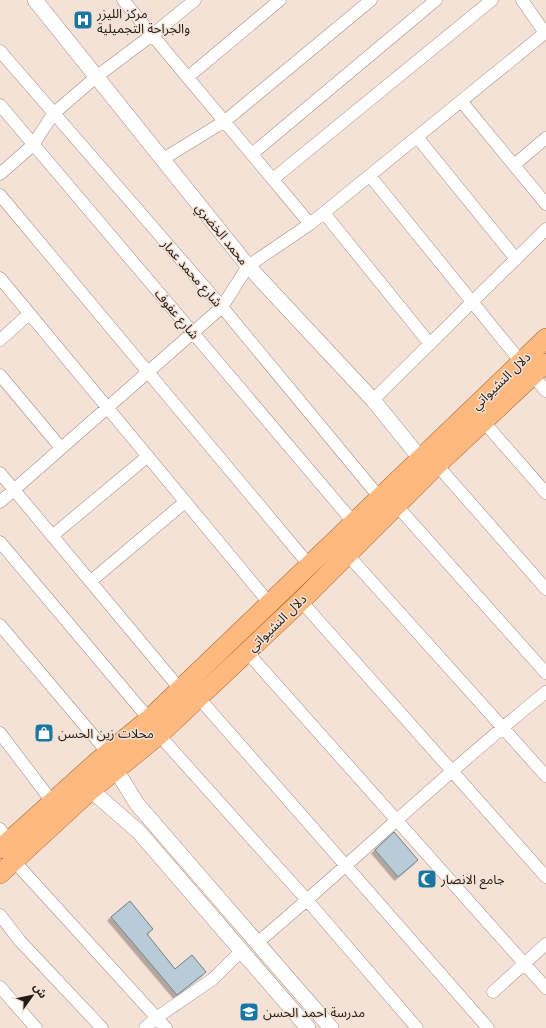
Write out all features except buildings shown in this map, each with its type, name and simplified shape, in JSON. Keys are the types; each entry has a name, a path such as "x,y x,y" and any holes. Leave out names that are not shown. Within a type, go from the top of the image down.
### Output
{"main road":[{"name":"دلال النشيواتي","path":"6,845 85,785 104,756 149,719 380,498 430,465 484,422 533,367 546,338"},
{"name":"دلال النشيواتي","path":"0,874 6,845 53,803 116,770 159,735 301,601 397,506 430,465 533,367"}],"street":[{"name":"محمد الخضري","path":"35,0 164,159 248,266 430,465"},
{"path":"123,0 310,224"},
{"path":"0,174 33,145 53,114 96,77 152,36 195,0"},
{"path":"188,77 280,0"},
{"path":"164,159 225,121 371,0"},
{"path":"252,154 436,0"},
{"path":"273,180 492,0"},
{"path":"0,502 222,307 248,266 310,224 546,32 522,0"},
{"name":"شارع محمد عمار","path":"0,51 53,114 222,307 380,498"},
{"path":"461,101 546,204"},
{"name":"شارع عفوف","path":"0,105 354,523"},
{"path":"417,137 516,259"},
{"path":"514,165 546,138"},
{"path":"370,176 472,302 533,367 546,391"},
{"path":"0,195 310,566"},
{"path":"324,213 430,344"},
{"path":"372,400 546,229"},
{"path":"0,278 270,604"},
{"path":"0,340 29,314"},
{"path":"0,375 61,448"},
{"path":"484,422 546,493"},
{"path":"52,536 148,456"},
{"path":"430,465 546,589"},
{"path":"0,473 180,689"},
{"path":"90,581 185,502"},
{"path":"397,506 546,673"},
{"path":"0,542 149,719"},
{"path":"347,554 546,776"},
{"path":"301,601 546,877"},
{"path":"0,625 116,770 137,804 331,1028"},
{"path":"247,652 546,988"},
{"path":"257,942 347,866 396,820 503,727 546,692"},
{"path":"198,697 488,1028"},
{"path":"0,733 53,803"},
{"path":"159,735 308,900 417,1028"},
{"path":"85,785 139,832 308,1028"},
{"path":"6,845 166,1028"},
{"path":"0,914 20,942 102,1028"},
{"path":"493,992 546,944"},
{"path":"145,1028 156,1018 213,979 241,951"},
{"path":"0,987 36,1028"}],"place":[{"name":"مركز الليزر والجراحة التجميلية","path":"83,20"},
{"name":"محلات زين الحسن","path":"44,733"},
{"name":"جامع الانصار","path":"427,879"},
{"name":"مدرسة احمد الحسن","path":"249,1012"}]}
